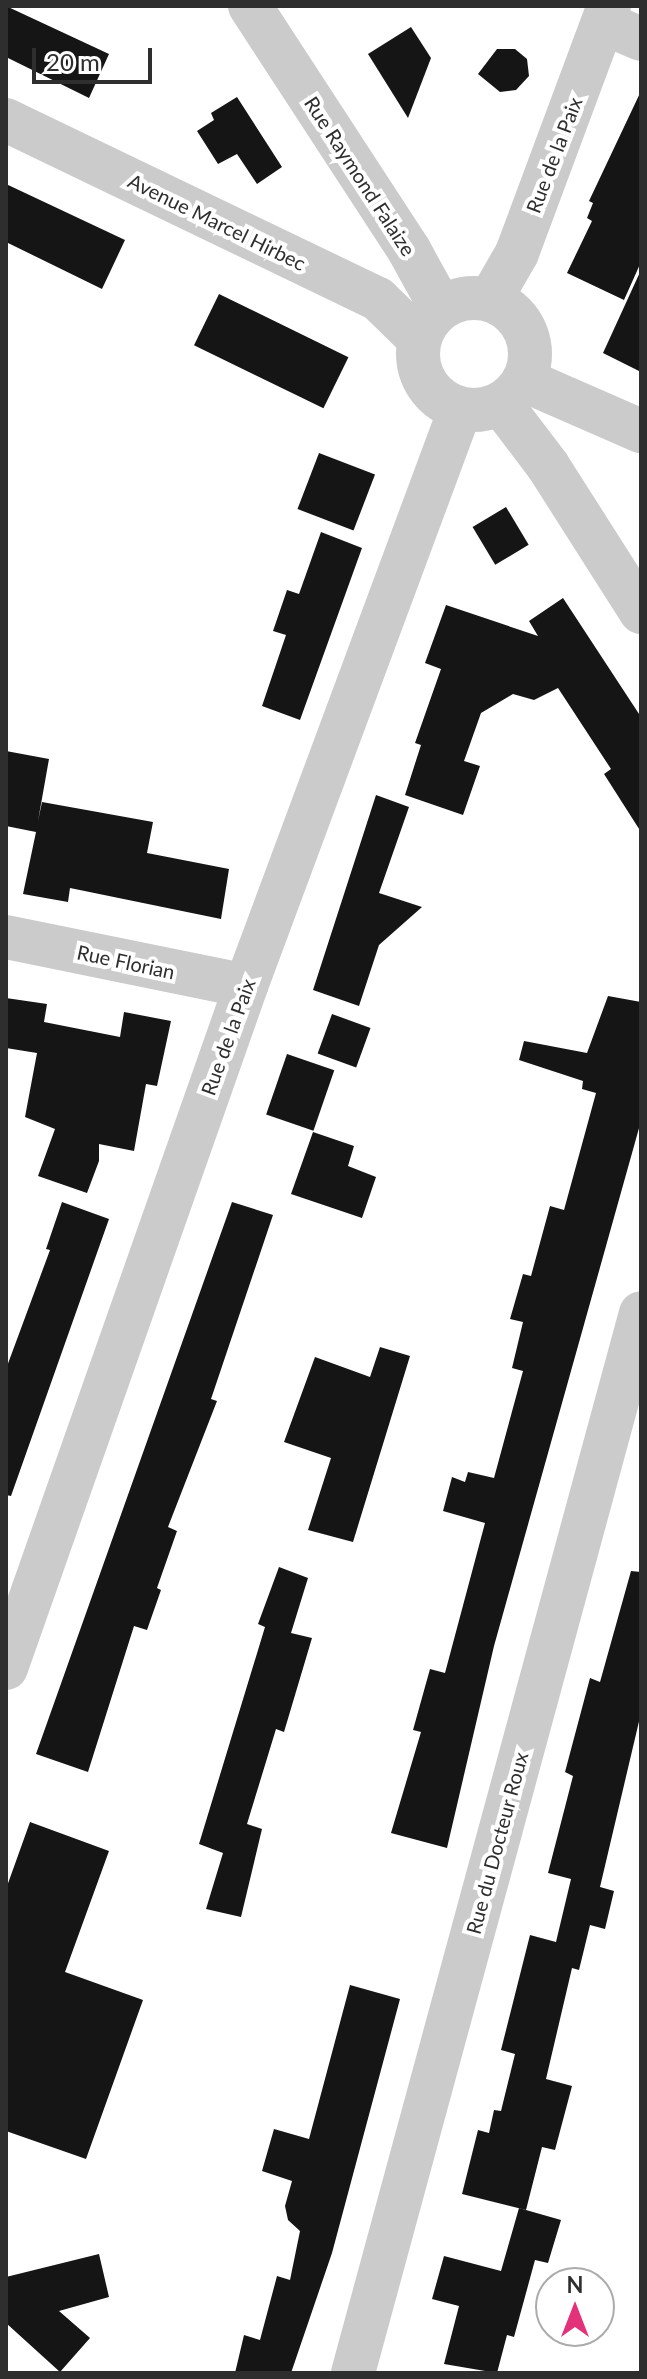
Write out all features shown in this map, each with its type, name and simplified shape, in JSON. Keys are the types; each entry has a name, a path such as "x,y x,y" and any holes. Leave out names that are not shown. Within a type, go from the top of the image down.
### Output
{"street":[{"name":"Rue Raymond Falaize","path":"250,6 409,250 430,323"},
{"name":"Rue de la Paix","path":"490,300 517,253 618,23"},
{"name":"Avenue Marcel Hirbec","path":"6,120 430,323"},
{"path":"495,398 530,364 526,332 505,307 490,300 465,299 430,323 421,375 429,390 495,398 641,431"},
{"path":"495,398 548,466 641,612"},
{"name":"Rue de la Paix","path":"6,1668 246,986 495,398"},
{"name":"Rue Florian","path":"6,937 246,986"},
{"name":"Rue du Docteur Roux","path":"353,2373 641,1313"}],"building":[{"path":"6,6 109,54 89,98 6,57"},
{"path":"411,27 431,58 408,118 368,54"},
{"path":"497,49 515,49 527,59 529,76 516,90 500,92 478,74"},
{"path":"641,91 641,262 624,300 567,273 592,221 587,218 593,203 589,201"},
{"path":"237,97 282,167 257,184 237,154 218,164 197,131 214,120 211,113"},
{"path":"6,184 125,240 102,289 6,242"},
{"path":"641,270 641,372 603,353"},
{"path":"219,294 348,357 323,408 194,345"},
{"path":"319,453 375,475 354,531 297,509"},
{"path":"506,507 529,545 495,565 473,527"},
{"path":"321,532 362,548 300,720 262,706 286,635 273,631 287,590 299,594"},
{"path":"563,598 641,717 641,832 604,774 611,769 558,688 534,700 513,694 481,713 464,761 480,766 463,815 405,795 421,745 415,743 441,669 425,663 446,605 538,636 529,621"},
{"path":"6,751 49,759 38,821 42,802 153,822 147,853 229,869 221,919 70,888 68,902 23,894 36,832 6,826"},
{"path":"376,795 409,807 379,893 422,907 379,945 359,1006 313,990"},
{"path":"608,996 641,1002 641,1121 494,1646 447,1848 391,1833 421,1732 413,1730 430,1669 445,1673 485,1523 443,1511 452,1477 465,1482 468,1472 494,1478 523,1371 512,1368 523,1322 510,1319 523,1274 531,1276 550,1206 564,1210 596,1093 582,1089 583,1081 519,1060 524,1041 587,1053"},
{"path":"6,998 47,1004 44,1022 120,1037 124,1012 171,1021 157,1086 146,1084 134,1151 99,1144 99,1161 87,1193 38,1176 55,1129 25,1117 37,1053 6,1048"},
{"path":"332,1014 371,1028 356,1067 318,1053"},
{"path":"287,1054 334,1070 313,1131 266,1115"},
{"path":"313,1132 354,1146 348,1166 376,1177 362,1218 291,1194"},
{"path":"62,1202 109,1219 11,1496 6,1495 6,1369 50,1250 46,1249"},
{"path":"232,1202 273,1215 211,1399 217,1401 168,1527 177,1531 157,1588 161,1590 147,1630 134,1626 88,1772 36,1754"},
{"path":"380,1347 410,1356 353,1542 308,1530 331,1458 284,1442 315,1357 370,1377"},
{"path":"279,1567 308,1578 291,1633 312,1638 284,1732 276,1729 247,1824 262,1829 241,1917 206,1909 223,1853 199,1844 265,1627 258,1624"},
{"path":"631,1571 641,1572 641,1713 600,1887 614,1891 605,1929 590,1925 579,1970 572,1968 546,2079 572,2086 555,2150 542,2147 526,2210 462,2194 478,2130 489,2133 494,2110 501,2111 515,2054 501,2050 530,1935 556,1942 571,1879 548,1873 573,1776 565,1772 590,1678 600,1682"},
{"path":"30,1822 109,1851 65,1972 143,2000 86,2159 6,2131 6,1889"},
{"path":"350,1985 400,1999 332,2253 291,2373 235,2373 244,2335 260,2340 277,2276 290,2280 300,2231 288,2220 285,2206 292,2181 262,2171 274,2129 309,2139"},
{"path":"519,2208 561,2220 548,2263 535,2260 514,2337 507,2335 497,2373 444,2364 459,2306 432,2299 444,2256 501,2271"},
{"path":"99,2254 109,2297 59,2311 90,2338 60,2372 6,2323 6,2277"}]}
